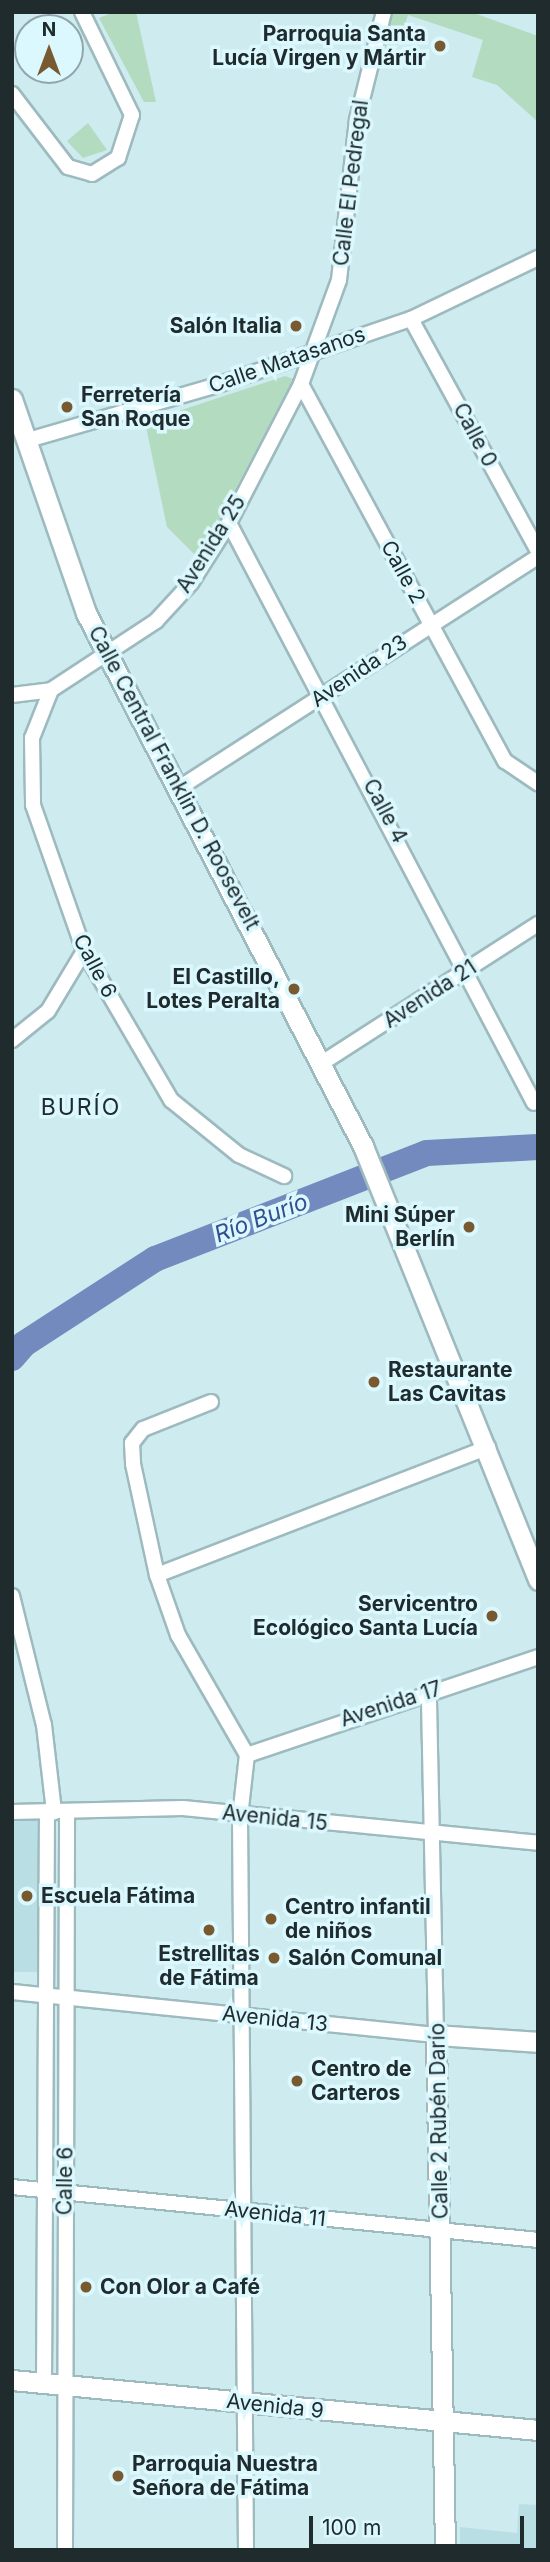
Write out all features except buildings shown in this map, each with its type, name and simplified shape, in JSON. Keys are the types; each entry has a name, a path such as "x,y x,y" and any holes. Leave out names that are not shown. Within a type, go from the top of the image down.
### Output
{"main road":[{"name":"Calle Central Franklin D. Roosevelt","path":"12,399 86,613 182,786 363,1146 488,1447"},
{"path":"488,1447 538,1580"},
{"name":"Avenida 13","path":"436,2035 538,2042"},
{"name":"Calle 2 Rubén Darío","path":"436,2035 445,2550"},
{"name":"Avenida 9","path":"12,2380 538,2430"}],"street":[{"path":"12,94 57,150 78,171 105,169 131,130 128,102 82,12"},
{"name":"Calle El Pedregal","path":"314,352 347,245 357,120 384,12"},
{"name":"Calle Matasanos","path":"28,440 314,352 411,318 538,258"},
{"name":"Calle 0","path":"411,318 538,551"},
{"name":"Avenida 25","path":"12,695 51,690 174,602 229,523 301,384 314,352"},
{"name":"Calle 2","path":"301,384 505,761 538,783"},
{"name":"Calle 4","path":"229,523 468,969 534,1103"},
{"name":"Avenida 23","path":"182,786 430,622 538,557"},
{"name":"Calle 6","path":"51,690 32,738 30,783 44,842 84,951 170,1100 201,1130 284,1176"},
{"name":"Avenida 21","path":"322,1063 538,924"},
{"path":"12,1040 48,1011 84,951"},
{"path":"211,1402 144,1429 132,1443 157,1575 178,1635 247,1755 240,1817 246,2550"},
{"path":"157,1575 488,1447"},
{"name":"Calle 6","path":"12,1596 46,1737 56,1812 68,1998 65,2192 53,2384"},
{"name":"Avenida 17","path":"247,1755 538,1657"},
{"name":"Calle 2 Rubén Darío","path":"429,1692 436,2035"},
{"name":"Avenida 15","path":"12,1812 183,1808 240,1817 538,1843"},
{"name":"Calle 6","path":"56,1812 48,1996 45,2190 53,2384 65,2550"},
{"name":"Avenida 13","path":"12,1992 436,2035"},
{"name":"Avenida 11","path":"12,2187 538,2240"}],"shaded area":[{"name":"Escuela Fátima","path":"12,1820 42,1820 42,1972 12,1972"},
{"path":"519,2504 538,2505 538,2550 460,2550 460,2527 517,2533"}],"green space":[{"path":"114,12 136,12 156,102 144,102 99,18"},
{"path":"391,12 471,12 538,36 538,122 497,85 472,77 483,40 408,15 396,52 380,47"},
{"path":"88,123 107,150 83,158 67,141"},
{"path":"285,376 293,379 199,559 167,527 145,422"}],"waterway":[{"name":"Río Burío","path":"12,1358 24,1344 155,1259 427,1153 538,1147"}],"place":[{"name":"Parroquia Santa Lucía Virgen y Mártir","path":"440,46"},
{"name":"Salón Italia","path":"296,326"},
{"name":"Ferretería San Roque","path":"67,407"},
{"name":"El Castillo, Lotes Peralta","path":"294,989"},
{"name":"Mini Súper Berlín","path":"469,1227"},
{"name":"Restaurante Las Cavitas","path":"374,1382"},
{"name":"Servicentro Ecológico Santa Lucía","path":"492,1616"},
{"name":"Escuela Fátima","path":"27,1896"},
{"name":"Centro infantil de niños","path":"271,1919"},
{"name":"Estrellitas de Fátima","path":"209,1930"},
{"name":"Salón Comunal","path":"274,1958"},
{"name":"Centro de Carteros","path":"297,2081"},
{"name":"Con Olor a Café","path":"86,2287"},
{"name":"Parroquia Nuestra Señora de Fátima","path":"118,2476"}],"district":[{"name":"BURÍO","path":"81,1107"}]}
